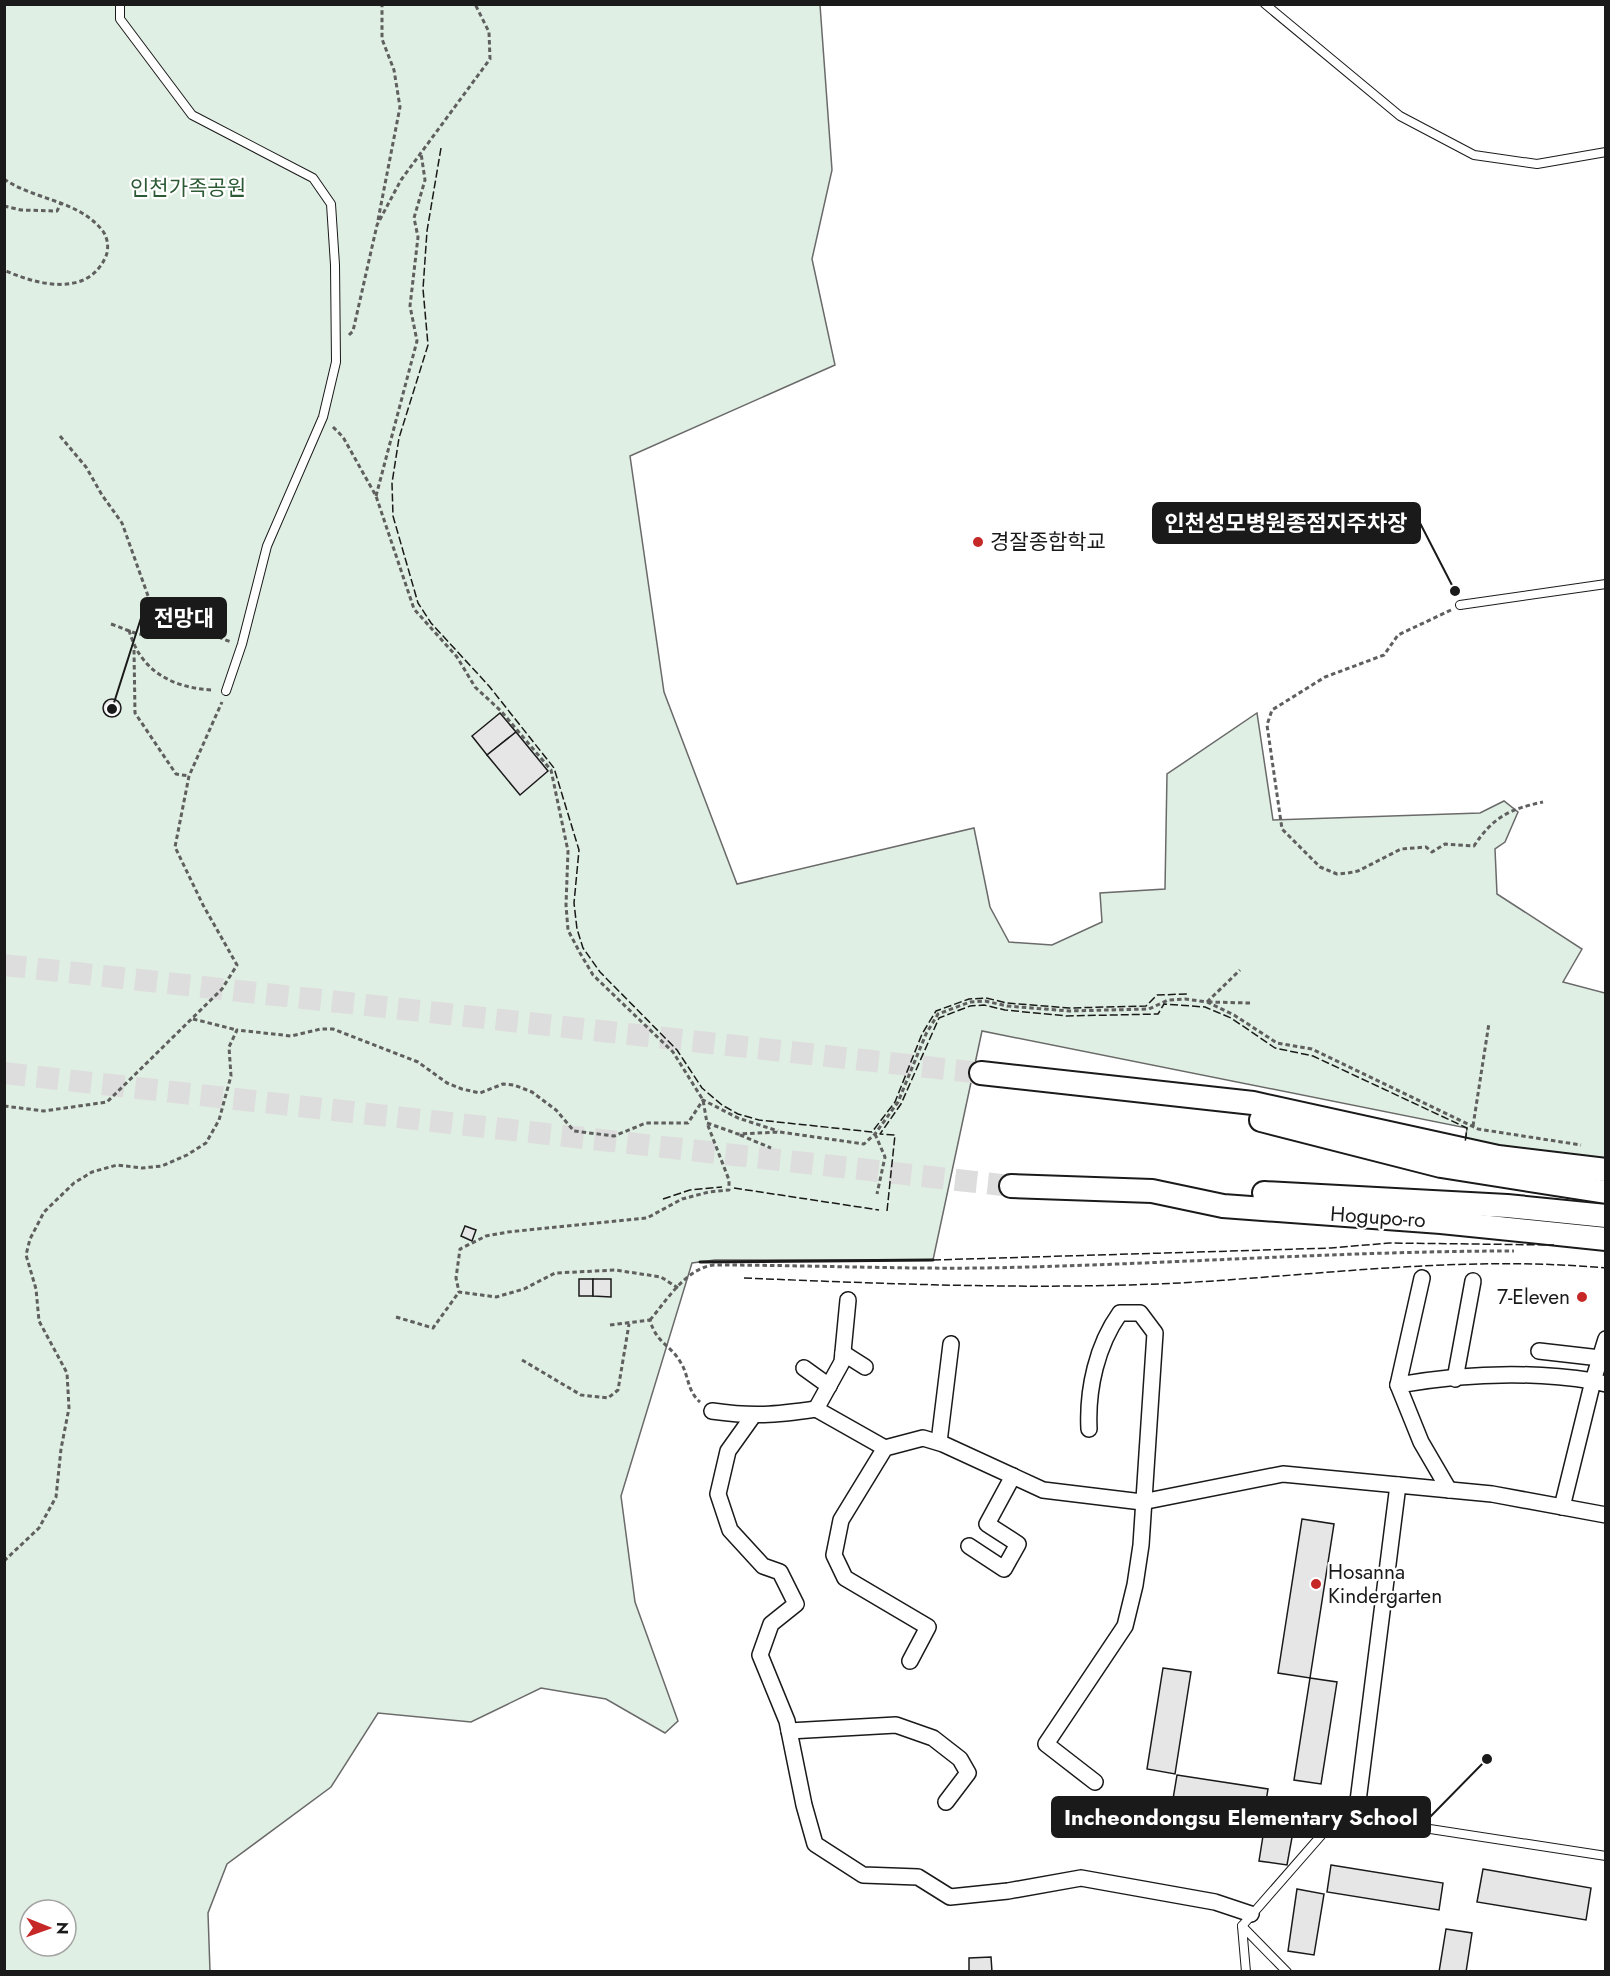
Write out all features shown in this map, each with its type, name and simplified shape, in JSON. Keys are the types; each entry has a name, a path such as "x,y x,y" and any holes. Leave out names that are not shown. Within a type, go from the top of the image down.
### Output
{"main road":[{"path":"981,1073 1252,1103 1498,1157 1605,1170"},
{"path":"1160,1094 1441,1166 1605,1192"},
{"name":"Hogupo-ro","path":"1011,1186 1224,1191 1472,1204 1605,1216"},
{"name":"Hogupo-ro","path":"1152,1191 1223,1206 1441,1222 1605,1239"}],"street":[{"path":"1422,1278 1398,1385 1421,1442 1449,1490"},
{"path":"1455,1379 1473,1281"},
{"path":"816,1409 842,1362 848,1300"},
{"path":"1089,1429 1088,1416 1100,1347 1120,1312 1140,1313 1155,1333 1138,1564 1125,1626 1046,1744 1095,1782"},
{"path":"1562,1507 1599,1383 1600,1358 1605,1340"},
{"path":"939,1442 951,1344"},
{"path":"1539,1351 1600,1358"},
{"path":"843,1353 865,1367"},
{"path":"804,1368 829,1386"},
{"path":"1398,1385 1455,1379 1552,1375 1599,1383"},
{"path":"712,1411 773,1416 816,1409 885,1448"},
{"path":"753,1416 728,1451 718,1494 730,1530 763,1566 780,1572 796,1604 771,1624 760,1655 789,1731 815,1844 864,1875 918,1877 950,1897 1008,1891 1081,1878 1215,1902 1247,1920"},
{"path":"910,1661 928,1627 845,1578 834,1555 840,1521 885,1448 923,1437 939,1442 1042,1490 1142,1502 1283,1474 1492,1494 1605,1515"},
{"path":"969,1546 1004,1569 1018,1544 987,1524 1013,1476"},
{"path":"1356,1817 1398,1485"},
{"path":"789,1731 896,1725 933,1738 960,1759 968,1773 946,1802"}],"lane":[{"path":"120,4 120,19 192,115 313,178 331,204 335,265 336,363 323,417 267,546 242,644 226,691"},
{"path":"1265,4 1400,116 1474,154 1537,164 1605,152"},
{"path":"1460,605 1605,584"},
{"path":"1246,1971 1247,1920 1340,1815 1605,1857"},
{"path":"1247,1920 1287,1971"}],"path":[{"path":"336,347 353,331 400,107 394,70 382,39 382,4"},
{"path":"377,225 401,180 490,59 489,32 475,4"},
{"path":"376,496 417,341 410,306 418,237 414,218 425,180 421,153"},
{"path":"4,179 81,213 104,231 109,249 100,270 80,281 49,286 4,270"},
{"path":"4,206 21,210 57,211 61,203"},
{"path":"323,417 343,437 376,496 414,609 457,657 476,687 501,711 551,770 568,851 566,905 568,930 593,975 673,1052 703,1100 707,1123 729,1180 729,1190 709,1191 682,1199 647,1218 486,1236 460,1250 456,1278 459,1292 433,1328 396,1317"},
{"path":"60,436 86,467 122,523 147,598 157,613 224,641 242,644"},
{"path":"1460,605 1398,635 1384,655 1325,677 1272,710 1267,724 1267,740 1277,783 1282,829 1320,867 1337,874 1348,873 1358,871 1401,849 1426,847 1432,852 1445,844 1474,846 1489,824 1517,808 1543,802"},
{"path":"111,624 150,635 160,628 165,617"},
{"path":"129,630 134,648 135,713 176,774 189,776"},
{"path":"4,1106 45,1111 107,1102 222,989 237,965 203,905 175,847 189,776 226,691 176,685 147,665 134,648"},
{"path":"1207,1002 1240,970"},
{"path":"703,1100 738,1118 780,1132 864,1144 875,1134 898,1102 931,1023 938,1014 954,1008 985,1001 1006,1006 1069,1011 1149,1009 1168,1000 1250,1003"},
{"path":"1207,1002 1234,1015 1277,1043 1312,1049 1473,1126 1582,1146"},
{"path":"192,1018 237,1030 291,1036 321,1029 333,1029 418,1062 447,1083 462,1089 480,1093 503,1084 514,1084 532,1092 556,1110 574,1131 614,1136 646,1123 688,1123 703,1100"},
{"path":"1473,1126 1489,1023"},
{"path":"4,1561 39,1528 56,1497 61,1449 69,1408 67,1373 39,1321 36,1289 26,1255 30,1239 44,1212 74,1183 92,1172 117,1165 142,1168 162,1166 188,1155 206,1143 219,1120 231,1076 229,1047 237,1030"},
{"path":"707,1123 771,1148"},
{"path":"738,1134 780,1132"},
{"path":"875,1134 885,1157 877,1194"},
{"path":"610,1325 650,1320 678,1288 698,1270 714,1265 981,1268 1288,1258 1389,1251 1516,1251"},
{"path":"459,1292 496,1297 524,1289 555,1273 615,1270 661,1277 678,1288"},
{"path":"650,1320 657,1338 682,1365 689,1388 712,1411"},
{"path":"522,1360 581,1395 608,1398 618,1390 629,1324"}],"green space":[{"name":"인천가족공원","path":"5,5 820,5 832,170 812,259 835,365 630,456 664,692 737,884 974,828 990,907 1009,942 1052,945 1102,922 1100,893 1165,889 1167,774 1257,713 1273,820 1480,813 1504,801 1518,812 1505,842 1495,849 1497,894 1582,949 1563,982 1605,993 1605,1165 1465,1143 1467,1128 982,1031 933,1260 715,1260 692,1263 621,1496 635,1602 678,1721 665,1733 606,1699 541,1688 471,1722 378,1713 331,1787 227,1864 208,1913 210,1971 5,1972"}],"building":[{"path":"112,699 118,702 121,708 118,714 112,717 106,714 103,708 106,702"},
{"path":"500,713 516,732 487,755 472,736"},
{"path":"516,732 548,771 520,795 487,755"},
{"path":"465,1226 476,1230 472,1241 461,1236"},
{"path":"579,1279 593,1279 593,1296 579,1296"},
{"path":"593,1279 611,1279 611,1297 593,1296"},
{"path":"1302,1519 1334,1524 1310,1678 1278,1673"},
{"path":"1163,1668 1191,1672 1175,1774 1147,1769"},
{"path":"1310,1678 1337,1682 1321,1784 1294,1780"},
{"path":"1177,1775 1268,1789 1263,1819 1172,1805"},
{"path":"1266,1817 1295,1821 1287,1865 1259,1861"},
{"path":"1331,1865 1443,1883 1439,1910 1327,1892"},
{"path":"1483,1869 1591,1888 1586,1920 1477,1902"},
{"path":"1297,1889 1324,1894 1314,1955 1288,1951"},
{"path":"1446,1929 1472,1933 1466,1972 1439,1972"},
{"path":"991,1957 992,1972 969,1972 969,1958"}],"tunnel":[{"path":"4,965 981,1073"},
{"path":"4,1073 1011,1186"}],"fence":[{"path":"441,148 427,231 423,289 428,345 399,438 392,483 393,516 418,603 431,623 489,686 554,768 579,850 574,903 577,929 583,948 600,972 677,1050 702,1088 722,1105 738,1114 759,1120 872,1132 895,1102 922,1034 936,1011 969,999 986,998 1007,1003 1069,1008 1146,1006 1157,995 1187,994"},
{"path":"887,1211 895,1135 880,1134 901,1104 939,1018 970,1006 984,1005 1005,1010 1067,1016 1158,1014 1164,1004 1205,1007 1231,1018 1275,1048 1313,1056 1467,1128 1465,1143"},
{"path":"663,1199 690,1190 722,1187"},
{"path":"734,1188 879,1210"},
{"path":"933,1260 1331,1248 1389,1243 1554,1245"},
{"path":"744,1278 907,1284 1071,1286 1180,1283 1446,1265 1499,1264 1606,1268"}],"wall":[{"path":"700,1262 933,1260"}],"place":[{"name":"경잘종합학교","path":"978,542"},
{"name":"인천성모병원종점지주차장","path":"1455,591"},
{"name":"전망대","path":"112,709"},
{"name":"7-Eleven","path":"1582,1297"},
{"name":"Hosanna Kindergarten","path":"1316,1584"},
{"name":"Incheondongsu Elementary School","path":"1487,1759"}]}
